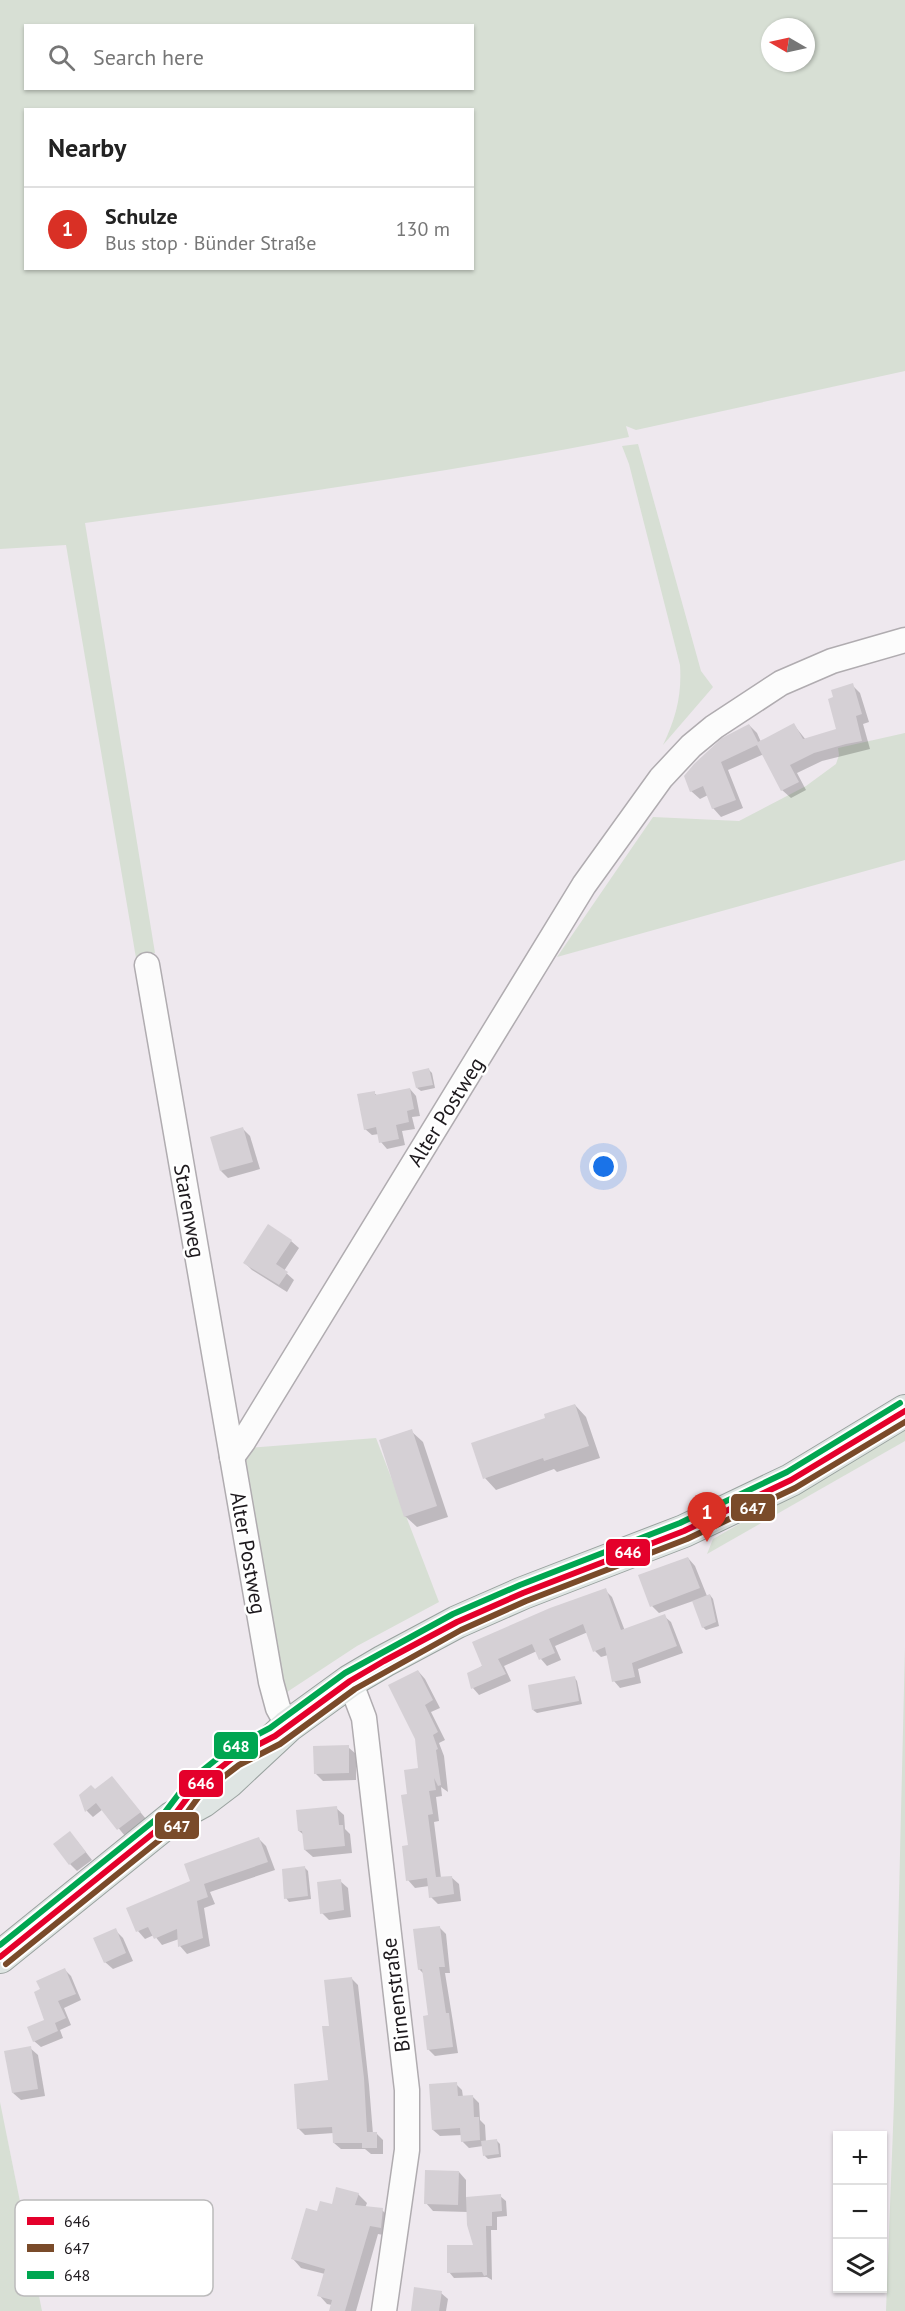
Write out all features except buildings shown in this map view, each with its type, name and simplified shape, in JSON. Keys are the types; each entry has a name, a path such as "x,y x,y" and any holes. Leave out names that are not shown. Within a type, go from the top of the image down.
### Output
{"main road":[{"path":"0,1957 172,1818 194,1789 234,1757 281,1731 350,1681 457,1622 523,1593 684,1531 791,1480 905,1411"}],"street":[{"name":"Alter Postweg","path":"281,1731 232,1457 250,1432 584,885 662,778 691,746 714,727 781,683 832,661 905,640"},
{"name":"Starenweg","path":"147,965 232,1457"},
{"name":"Birnenstraße","path":"350,1681 364,1718 407,2090 407,2150 384,2311"}],"shaded area":[{"path":"0,0 905,0 905,371 636,430 626,426 629,437 561,450 358,484 85,523 155,953 136,958 66,545 0,549"},
{"path":"638,444 701,671 713,687 663,745 677,706 680,665 629,464 622,446"},
{"path":"905,733 905,860 557,957 653,817 739,821 806,786 836,764 839,755 838,748"},
{"path":"905,1429 905,1441 707,1554 713,1539"},
{"path":"376,1438 439,1602 357,1646 284,1694 243,1461 249,1448"},
{"path":"905,1647 905,2311 886,2311 894,2102"},
{"path":"0,2102 20,2200 15,2200 15,2296 39,2296 42,2311 0,2311"}],"transit line":[{"name":"648","path":"0,1945 165,1812 188,1782 228,1750 270,1728 345,1673 453,1614 520,1585 680,1523 787,1472 900,1403"},
{"name":"646","path":"0,1957 172,1818 194,1789 234,1757 275,1736 350,1681 457,1622 523,1593 684,1531 791,1480 905,1411"},
{"name":"647","path":"6,1964 178,1825 200,1795 239,1765 280,1744 355,1689 461,1630 526,1601 687,1539 795,1488 905,1422"}],"place":[{"name":"Schulze","path":"707,1542"}]}
